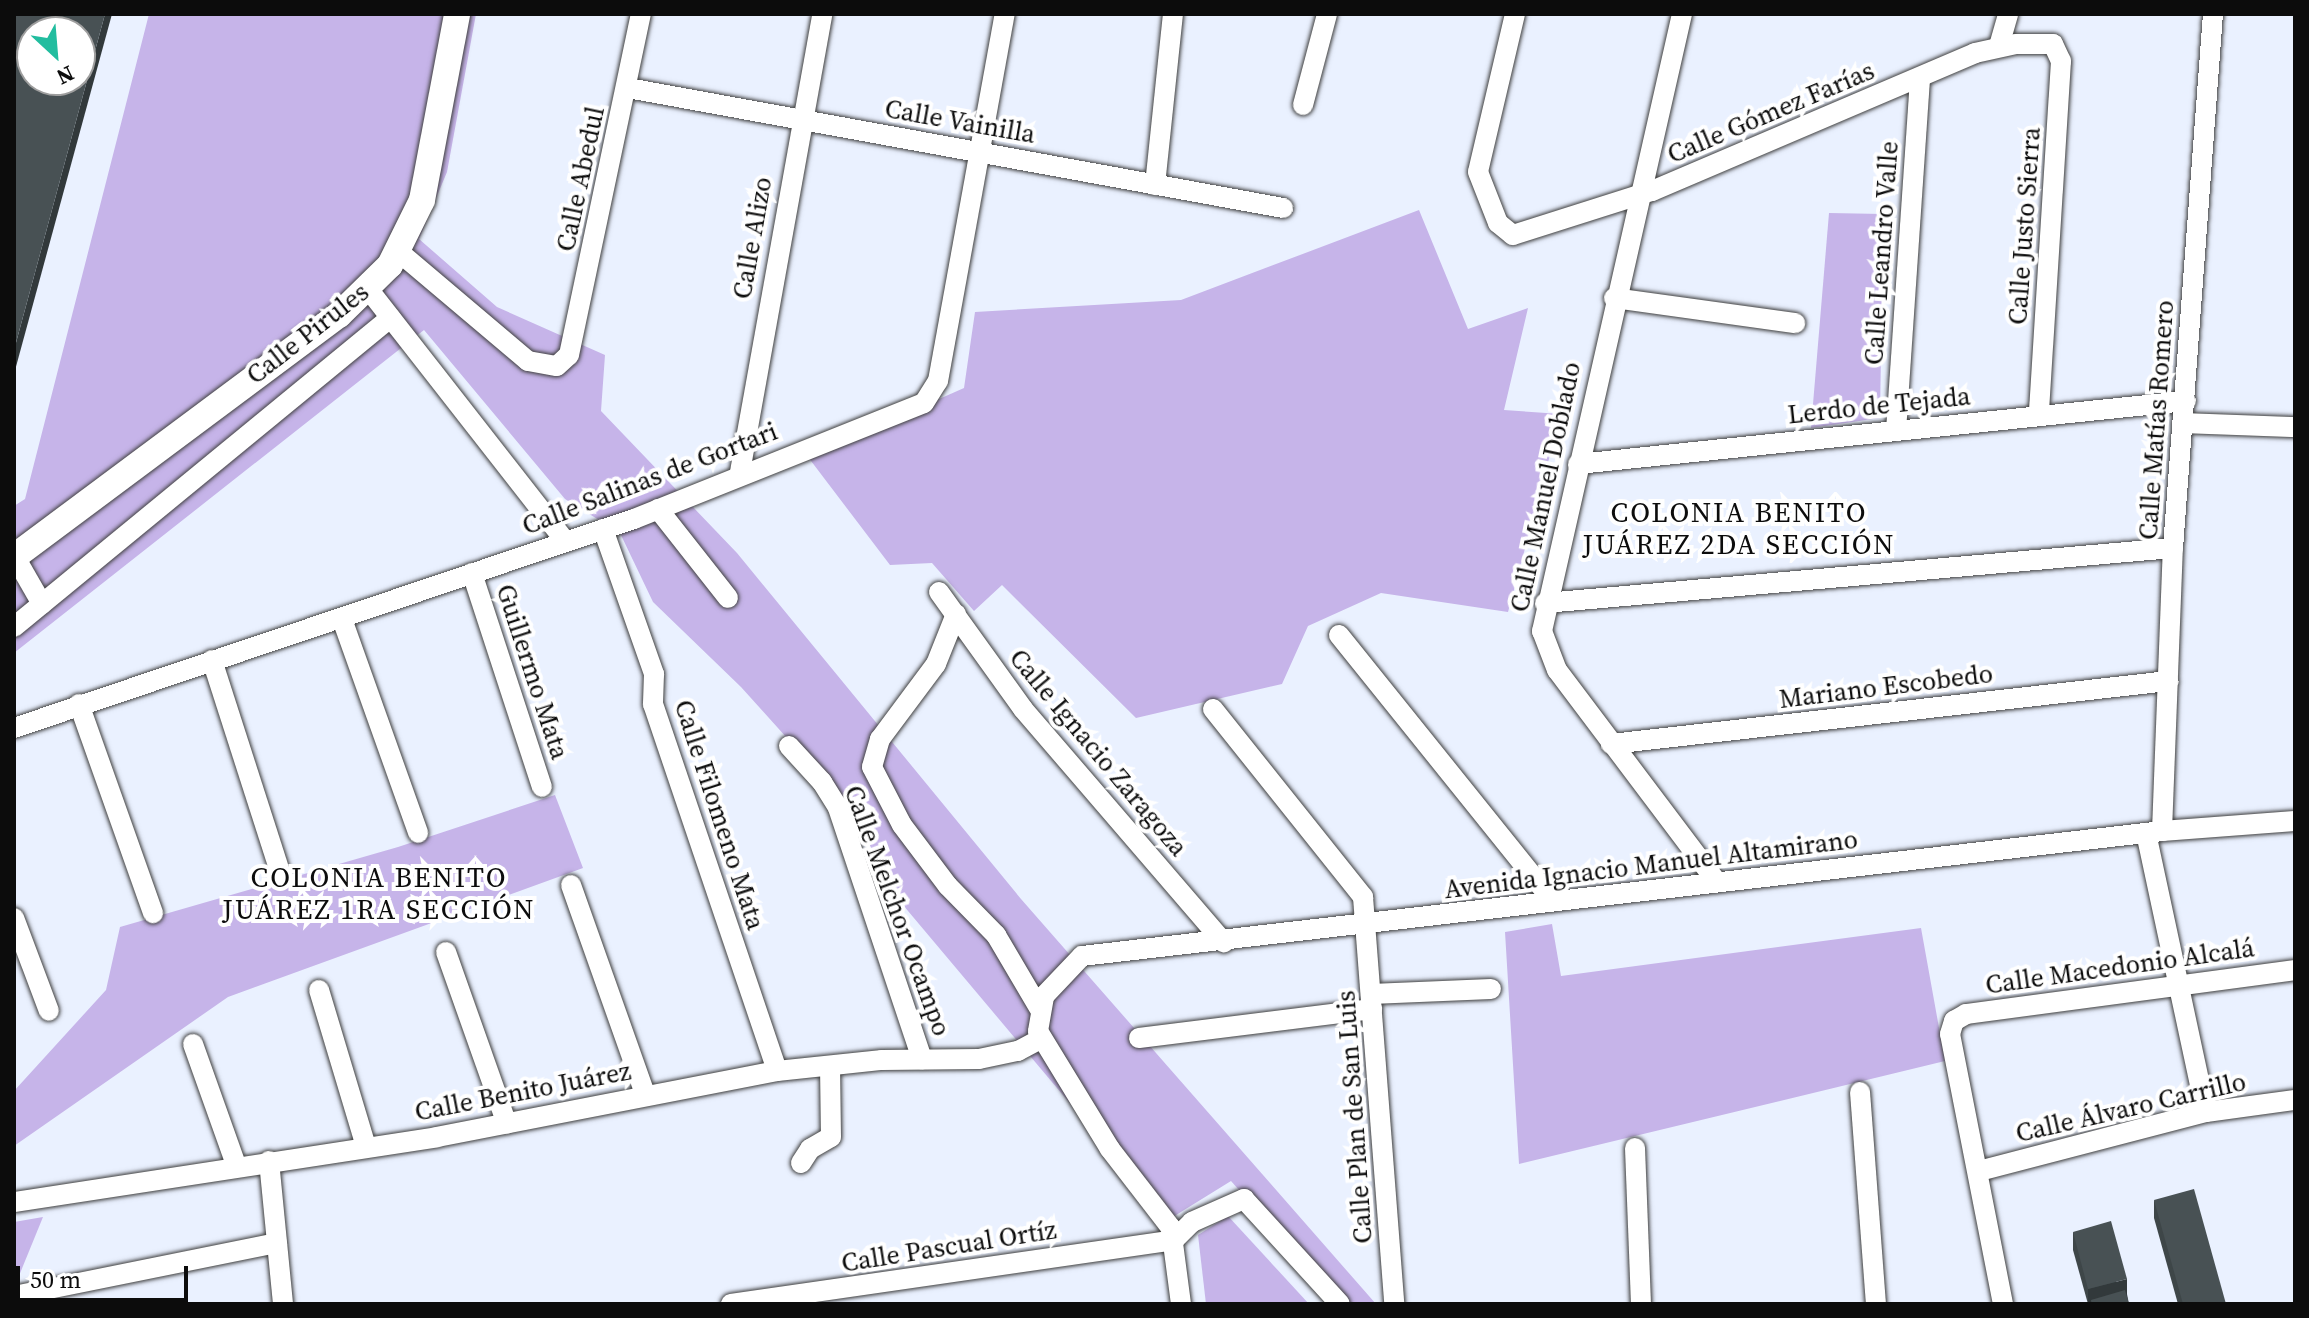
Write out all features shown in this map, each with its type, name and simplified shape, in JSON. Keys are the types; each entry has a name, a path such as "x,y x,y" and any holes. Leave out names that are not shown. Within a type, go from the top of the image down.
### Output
{"street":[{"name":"Calle Pirules","path":"14,557 369,290 399,252 422,200 457,14"},
{"name":"Calle Abedul","path":"399,252 528,361 557,366 569,355 628,88 641,14"},
{"name":"Calle Alizo","path":"740,472 799,121 822,14"},
{"name":"Calle Salinas de Gortari","path":"14,728 603,529 931,398 1005,14"},
{"path":"1155,185 1173,14"},
{"path":"1303,105 1327,14"},
{"name":"Calle Gómez Farías","path":"1515,14 1478,172 1498,223 1508,233 1529,232 1639,195 1999,46 2053,44"},
{"name":"Calle Manuel Doblado","path":"1682,14 1614,298 1545,603 1542,631 1547,651 1611,744 1716,881"},
{"path":"1999,46 2008,14"},
{"name":"Calle Matías Romero","path":"2206,1112 2179,983 2154,832 2168,681 2173,548 2185,423 2213,14"},
{"name":"Calle Justo Sierra","path":"2039,414 2061,61 2053,44"},
{"name":"Calle Leandro Valle","path":"1896,431 1920,79"},
{"name":"Calle Vainilla","path":"628,88 799,121 981,150 1283,208"},
{"path":"369,290 565,541"},
{"path":"1614,298 1795,323"},
{"name":"Calle Pirules","path":"14,627 390,318"},
{"name":"Lerdo de Tejada","path":"1578,464 2186,401"},
{"path":"2185,423 2295,427"},
{"path":"658,509 728,598"},
{"name":"Calle Filomeno Mata","path":"603,529 654,674 653,704 777,1071"},
{"path":"1545,603 2173,548"},
{"path":"14,557 42,604"},
{"name":"Guillermo Mata","path":"472,573 542,787"},
{"name":"Calle Ignacio Zaragoza","path":"939,592 1023,709 1224,943"},
{"path":"956,614 936,664 872,756 874,773 902,825 948,886 996,935 1039,1008 1041,1039 1174,1240 1181,1304"},
{"path":"342,619 418,833"},
{"path":"1339,635 1553,901"},
{"path":"212,660 281,875"},
{"name":"Mariano Escobedo","path":"1611,744 2168,681"},
{"path":"79,704 153,913"},
{"name":"Calle Plan de San Luis","path":"1213,709 1354,881 1367,926 1394,1304"},
{"name":"Calle Melchor Ocampo","path":"789,746 822,782 838,808 922,1059"},
{"name":"Avenida Ignacio Manuel Altamirano","path":"1039,1008 1052,986 1082,956 1224,943 1716,881 2154,832 2295,821"},
{"path":"571,885 645,1094"},
{"path":"14,918 49,1011"},
{"path":"446,952 507,1124"},
{"name":"Calle Macedonio Alcalá","path":"1979,1171 1950,1034 1954,1021 1966,1014 2179,983 2295,970"},
{"path":"1139,1038 1372,1002 1491,989"},
{"path":"319,990 366,1147"},
{"name":"Calle Benito Juárez","path":"14,1202 507,1124 645,1094 777,1071 1006,1055 1041,1039"},
{"path":"193,1044 236,1165"},
{"path":"801,1163 810,1149 831,1137 830,1066"},
{"path":"1860,1092 1876,1304"},
{"name":"Calle Álvaro Carrillo","path":"1979,1171 2206,1112 2295,1100"},
{"path":"1635,1148 1641,1304"},
{"path":"269,1161 283,1304"},
{"path":"1979,1171 2003,1304"},
{"path":"1174,1240 1192,1222 1244,1199 1340,1304"},
{"name":"Calle Pascual Ortíz","path":"731,1304 826,1299 999,1262 1174,1240"},
{"path":"14,1296 277,1243"}],"shaded area":[{"path":"149,14 476,14 447,172 419,239 497,307 605,355 601,411 737,553 1021,899 1376,1304 1340,1304 1231,1181 1168,1220 887,886 858,817 741,687 653,602 620,533 565,499 424,330 14,653 14,506 25,499"},
{"path":"1419,210 1468,329 1528,308 1504,410 1561,414 1508,612 1381,593 1308,626 1282,684 1136,718 1002,585 974,611 932,563 890,565 808,457 964,388 975,312 1181,300"},
{"path":"1829,213 1883,214 1880,418 1811,428"},
{"path":"555,795 583,868 228,997 14,1146 14,1091 106,990 120,927 398,847"},
{"path":"1552,924 1561,976 1921,928 1945,1061 1519,1164 1505,932"},
{"path":"1228,1216 1309,1304 1206,1304 1198,1235"},
{"path":"43,1217 14,1288 14,1222"}],"building":[{"path":"14,14 105,14 96,47 96,16 16,16 16,96 83,96 14,350"},
{"path":"2194,1189 2226,1304 2183,1304 2154,1200"},
{"path":"2111,1221 2127,1279 2088,1289 2073,1232"},
{"path":"2125,1290 2129,1304 2092,1304 2091,1300"}],"district":[{"name":"COLONIA BENITO JUÁREZ 2DA SECCIÓN","path":"1739,528"},
{"name":"COLONIA BENITO JUÁREZ 1RA SECCIÓN","path":"379,893"}]}
